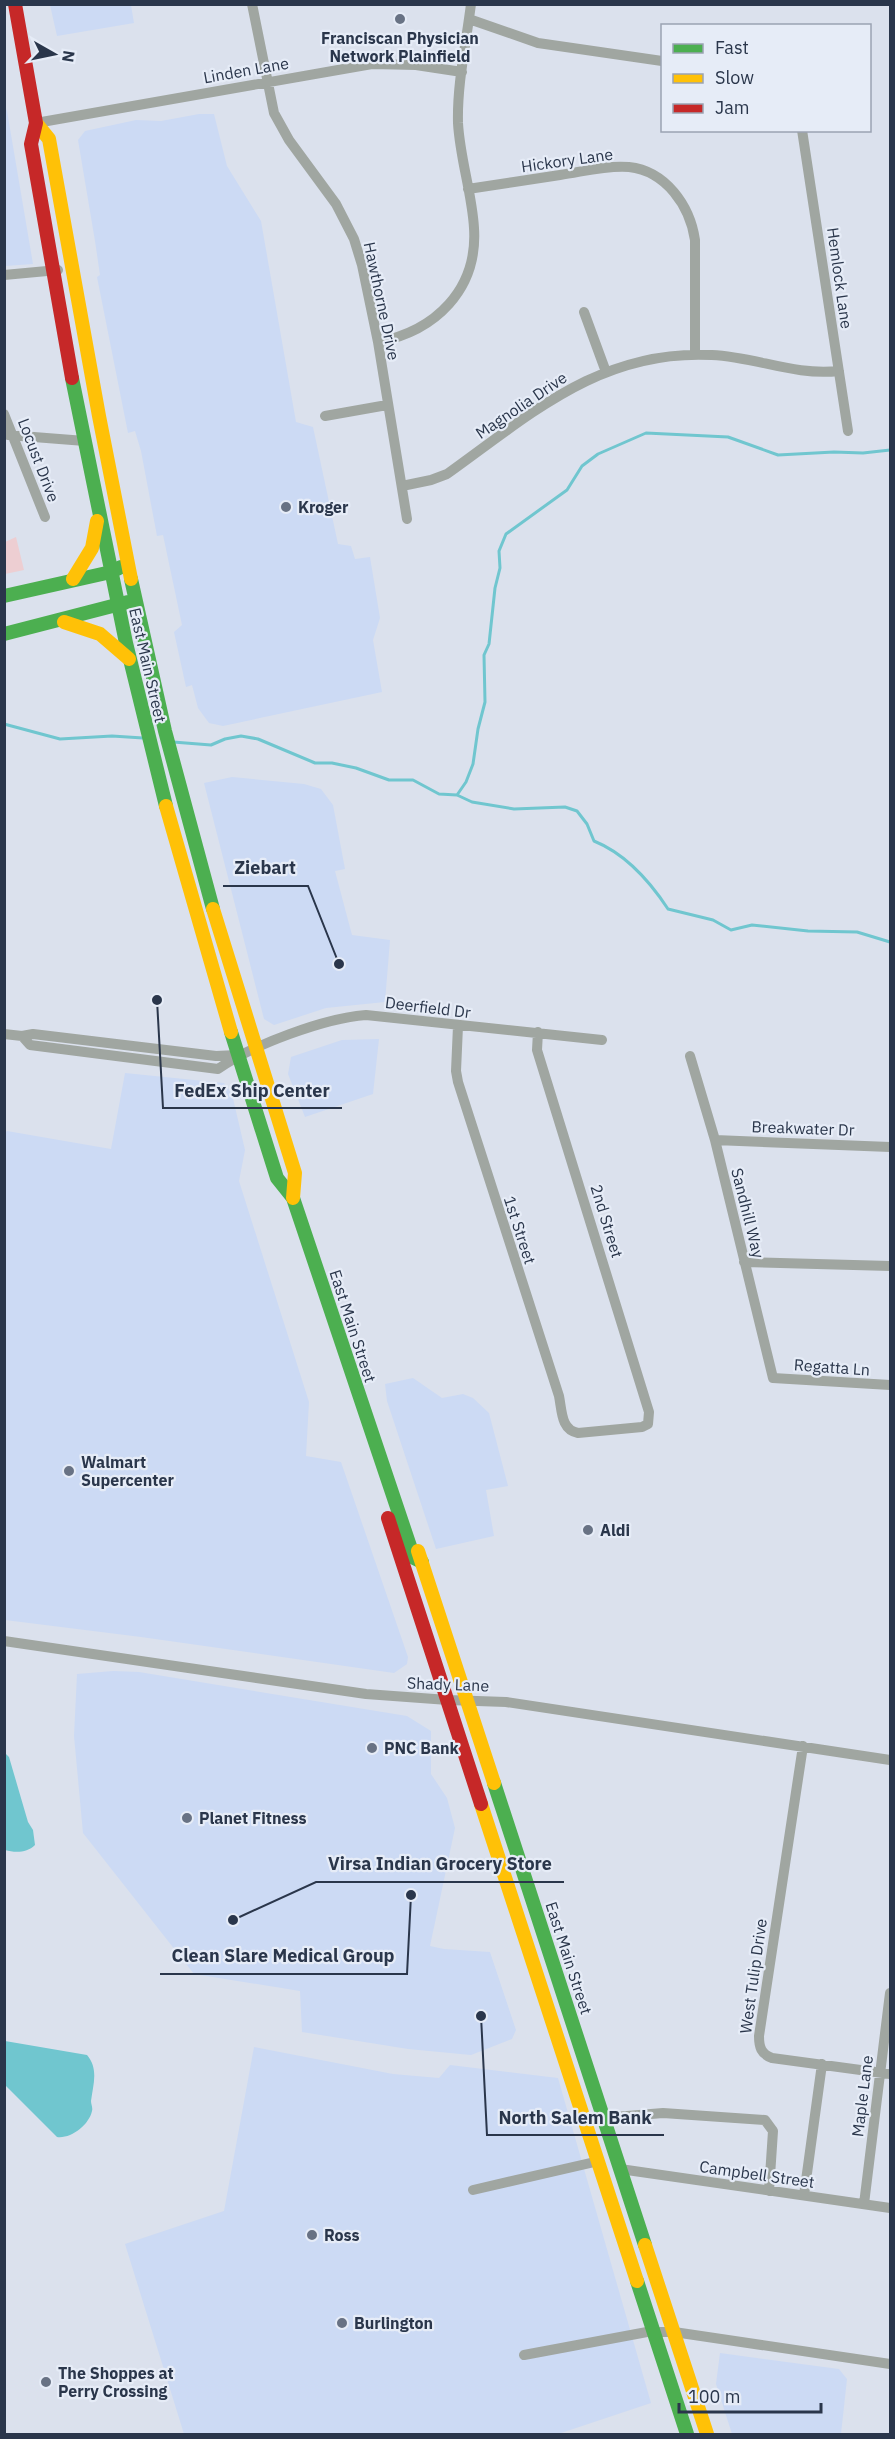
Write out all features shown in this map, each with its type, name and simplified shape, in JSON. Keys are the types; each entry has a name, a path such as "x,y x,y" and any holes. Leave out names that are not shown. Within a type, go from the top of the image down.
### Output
{"main road":[{"name":"East Main Street","path":"15,4 36,123 31,144 85,441 129,659 186,883 246,1052 295,1173 293,1198 414,1558 422,1562 707,2434"},
{"name":"East Main Street","path":"36,123 49,139 135,600 246,1052"},
{"path":"73,579 92,548 99,512"},
{"path":"4,596 111,572 128,565"},
{"path":"4,634 135,600"},
{"path":"57,621 94,629 109,639 129,659"},
{"name":"East Main Street","path":"381,1463 375,1477 687,2434"}],"street":[{"name":"Hawthorne Drive","path":"252,4 274,113 290,140 336,204 354,239 362,265 378,342 407,519"},
{"path":"378,342 406,336 434,320 459,289 468,271 473,249 474,226 458,122 471,4"},
{"path":"469,19 528,40 553,46 661,61"},
{"name":"Linden Lane","path":"36,123 372,64 416,65 462,72"},
{"name":"Hemlock Lane","path":"802,132 848,431"},
{"name":"Hickory Lane","path":"468,189 621,167 648,172 664,183 680,198 693,227 695,355"},
{"path":"4,275 72,268"},
{"path":"584,312 606,372"},
{"name":"Magnolia Drive","path":"402,486 447,474 573,386 606,372 650,359 695,355 737,357 800,372 839,371"},
{"path":"325,416 387,405"},
{"name":"Locust Drive","path":"4,414 8,435 45,518"},
{"path":"8,435 85,441"},
{"name":"Deerfield Dr","path":"246,1052 329,1021 355,1016 395,1017 458,1026 602,1040"},
{"name":"1st Street","path":"458,1026 456,1071 458,1082 559,1396 566,1428 578,1433 642,1427 648,1424 650,1419"},
{"name":"2nd Street","path":"538,1032 537,1050 622,1319 650,1419"},
{"path":"4,1034 22,1036 33,1034 206,1055 246,1052"},
{"name":"Sandhill Way","path":"690,1056 715,1140 773,1378"},
{"name":"Breakwater Dr","path":"715,1140 891,1147"},
{"path":"744,1262 891,1266"},
{"name":"Regatta Ln","path":"773,1378 891,1385"},
{"name":"Shady Lane","path":"4,1641 366,1694 448,1701 506,1702 891,1760"},
{"name":"West Tulip Drive","path":"803,1746 759,2044 764,2054 772,2058 822,2064"},
{"name":"Maple Lane","path":"864,2204 885,2073 891,1993"},
{"path":"804,2195 822,2064 885,2073"},
{"path":"603,2118 663,2113 765,2120 771,2125 773,2131 769,2191"},
{"path":"473,2190 599,2161"},
{"name":"Campbell Street","path":"620,2169 891,2208"},
{"path":"524,2355 654,2331 891,2364"}],"shaded area":[{"path":"50,5 131,5 134,23 57,36"},
{"path":"4,104 7,111 33,264 5,266"},
{"path":"199,114 214,114 227,166 261,221 296,422 313,427 338,544 351,546 355,559 370,557 380,618 373,640 382,692 223,726 209,723 198,708 192,685 186,687 174,632 182,625 163,535 157,536 141,451 135,431 128,433 97,277 100,275 78,140 85,131 136,120 161,121"},
{"path":"16,537 24,570 5,574 5,542"},
{"path":"232,777 304,784 321,789 333,805 345,869 335,871 352,935 390,940 385,1002 326,1008 274,1025 264,1019 204,783"},
{"path":"379,1039 373,1094 305,1117 288,1074 291,1057 342,1040"},
{"path":"125,1073 224,1083 232,1094 245,1150 239,1181 309,1402 306,1456 341,1462 408,1657 407,1664 394,1673 5,1620 5,1133 7,1131 111,1149"},
{"path":"413,1378 442,1398 463,1394 473,1398 489,1413 508,1486 486,1490 494,1536 436,1549 387,1401 385,1384"},
{"path":"113,1671 139,1672 407,1716 431,1731 431,1774 447,1798 455,1828 430,1946 490,1952 516,2030 512,2039 471,2055 408,2049 302,2032 300,1991 194,1974 83,1833 74,1736 77,1674"},
{"path":"254,2047 393,2074 439,2078 450,2065 558,2078 651,2403 558,2434 184,2434 125,2244 224,2211"},
{"path":"720,2353 839,2369 847,2379 841,2434 732,2434 716,2384"}],"water":[{"path":"4,1752 9,1757 28,1822 33,1830 35,1845 21,1852 5,1850"},
{"path":"5,2041 87,2055 94,2071 92,2110 87,2121 79,2130 68,2136 57,2137 5,2085"}],"waterway":[{"path":"457,795 466,782 473,764 485,702 484,655 489,644 495,588 500,568 499,551 506,534 567,490 582,466 598,454 646,433 728,437 778,455 890,450"},
{"path":"4,724 60,739 112,736 143,738"},
{"path":"173,742 211,745 241,736 258,739 315,763 332,763 356,768 389,780 413,780 439,794 457,795 472,802 514,809 565,807 577,811 587,824 594,841 606,846 636,869 668,909 713,920 731,930 752,925 808,931 857,932 890,942"}],"traffic: fast":[{"path":"72,378 126,643 166,806"},
{"path":"4,596 111,572 121,567"},
{"path":"131,579 165,731 213,909"},
{"path":"4,634 128,602"},
{"path":"231,1032 277,1178 293,1198 414,1558 422,1562"},
{"path":"494,1783 645,2245"},
{"path":"637,2281 687,2434"}],"traffic: slow":[{"path":"36,123 49,139 131,579"},
{"path":"73,579 92,548 97,521"},
{"path":"64,622 100,634 129,659"},
{"path":"166,806 231,1032"},
{"path":"213,909 295,1173 293,1198"},
{"path":"418,1551 494,1783"},
{"path":"481,1804 637,2281"},
{"path":"645,2245 707,2434"}],"traffic: jam":[{"path":"15,4 36,123 31,144 72,378"},
{"path":"388,1518 481,1804"}],"place":[{"name":"Franciscan Physician Network Plainfield","path":"400,19"},
{"name":"Kroger","path":"286,507"},
{"name":"Ziebart","path":"339,964"},
{"name":"FedEx Ship Center","path":"157,1000"},
{"name":"Walmart Supercenter","path":"69,1471"},
{"name":"Aldi","path":"588,1530"},
{"name":"PNC Bank","path":"372,1748"},
{"name":"Planet Fitness","path":"187,1818"},
{"name":"Clean Slare Medical Group","path":"411,1895"},
{"name":"Virsa Indian Grocery Store","path":"233,1920"},
{"name":"North Salem Bank","path":"481,2016"},
{"name":"Ross","path":"312,2235"},
{"name":"Burlington","path":"342,2323"},
{"name":"The Shoppes at Perry Crossing","path":"46,2382"}]}
